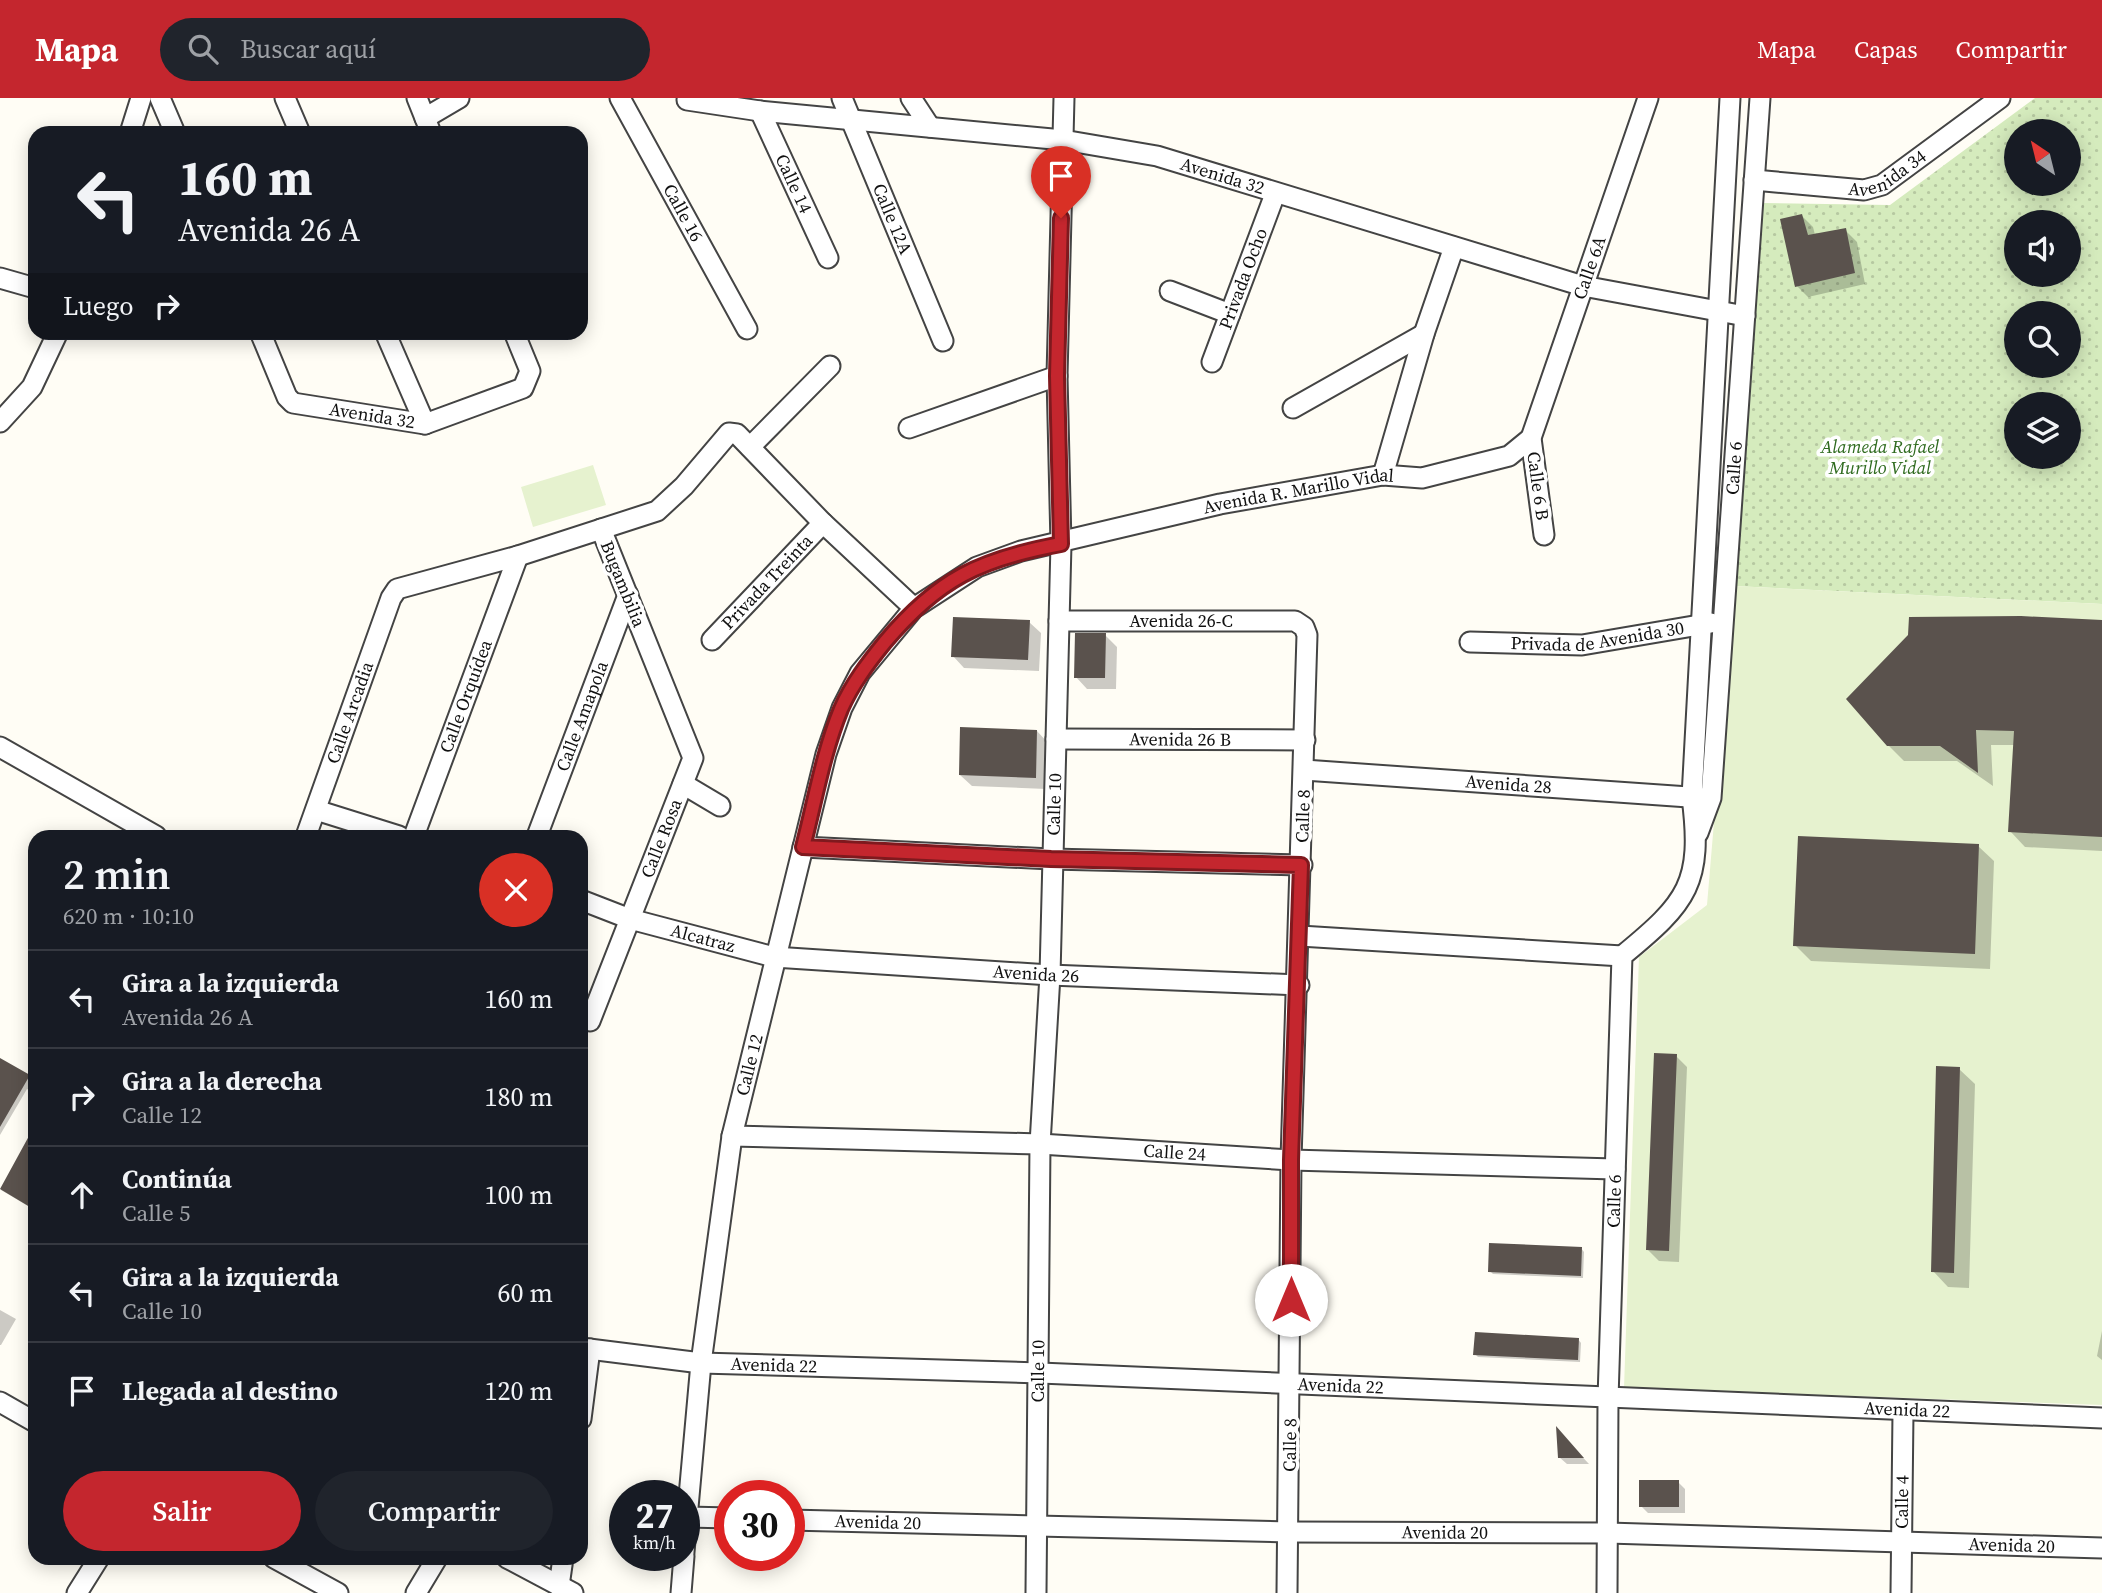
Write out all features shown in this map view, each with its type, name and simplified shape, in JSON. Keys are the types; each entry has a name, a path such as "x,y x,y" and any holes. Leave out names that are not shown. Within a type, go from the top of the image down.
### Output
{"street":[{"path":"132,126 141,98"},
{"path":"160,98 172,126"},
{"path":"285,98 297,126"},
{"path":"417,98 428,126 459,98"},
{"name":"Calle 16","path":"620,98 747,329"},
{"name":"Calle 12A","path":"842,98 943,341"},
{"path":"911,98 930,127"},
{"name":"Calle 10","path":"1036,1593 1040,1144 1050,975 1061,544 1057,376 1064,98"},
{"name":"Calle 6A","path":"1531,438 1648,98"},
{"path":"1724,98 1760,100"},
{"name":"Calle 6","path":"1702,797 1701,622 1721,311 1730,98"},
{"name":"Avenida 34","path":"1754,180 1864,190 1882,185 2000,98"},
{"name":"Avenida 32","path":"687,100 760,111 1063,139 1157,156 1583,286 1745,316"},
{"name":"Calle 6","path":"1607,1593 1608,1399 1622,956 1665,918 1686,890 1695,867 1723,623 1760,100"},
{"name":"Calle 14","path":"760,111 828,258"},
{"name":"Privada Ocho","path":"1212,362 1275,194"},
{"path":"1383,475 1424,334 1454,247"},
{"path":"0,278 28,286"},
{"path":"1170,291 1230,314"},
{"path":"1293,408 1424,334"},
{"path":"0,422 32,387 54,340"},
{"name":"Avenida 32","path":"263,340 287,397 293,402 425,424 523,388 529,381 530,371 517,340"},
{"path":"389,340 425,424"},
{"path":"750,447 830,366"},
{"path":"909,428 1057,376"},
{"path":"0,395 20,400"},
{"name":"Privada Treinta","path":"601,529 657,511 684,486 729,433 737,434 823,523 914,608"},
{"name":"Avenida R. Marillo Vidal","path":"914,608 976,567 1021,551 1061,544 1220,504 1383,475 1422,478 1509,456 1531,438"},
{"name":"Calle 6 B","path":"1531,438 1544,535"},
{"name":"Privada Treinta","path":"712,640 823,523"},
{"name":"Bugambilia","path":"397,589 518,556 601,529 693,758"},
{"name":"Calle Orquídea","path":"416,830 518,556"},
{"name":"Calle Arcadia","path":"308,830 391,598 397,589"},
{"name":"Calle Amapola","path":"539,830 628,595"},
{"name":"Calle 12","path":"690,1480 701,1363 732,1136 826,754 842,708 860,673 914,608"},
{"name":"Avenida 26-C","path":"1059,621 1295,621 1304,627"},
{"name":"Privada de Avenida 30","path":"1470,642 1582,645 1701,622 1723,623"},
{"name":"Calle 8","path":"1287,1593 1291,1160 1299,985 1305,740 1307,635 1304,627"},
{"name":"Avenida 26 B","path":"1056,739 1305,740"},
{"path":"0,747 145,830"},
{"name":"Calle Rosa","path":"590,1021 693,758"},
{"name":"Avenida 28","path":"1304,770 1702,797"},
{"path":"683,784 720,806"},
{"path":"316,810 380,830"},
{"path":"803,847 1051,859 1301,865"},
{"name":"Alcatraz","path":"588,903 630,919 774,957"},
{"path":"1300,936 1622,956"},
{"name":"Avenida 26","path":"774,957 1050,975 1299,985"},
{"name":"Calle 24","path":"732,1136 1040,1144 1291,1160 1615,1169"},
{"name":"Avenida 22","path":"588,1349 701,1363 1040,1373 1903,1412 2102,1418"},
{"path":"0,1402 28,1418"},
{"name":"Calle 4","path":"1901,1593 1903,1412"},
{"name":"Avenida 20","path":"805,1520 1289,1532 1608,1534 1902,1540 2102,1548"},
{"path":"77,1593 95,1565"},
{"path":"287,1565 338,1593"},
{"path":"416,1593 433,1565"},
{"path":"520,1565 566,1590"},
{"path":"564,1565 566,1590"},
{"name":"Calle 12","path":"681,1593 683,1571"}],"green space":[{"name":"Alameda Rafael Murillo Vidal","path":"2035,98 2102,98 2102,604 1734,586 1761,203 1890,205 2004,121 2004,196 2081,196 2081,119 2007,119"},
{"path":"593,465 606,505 533,527 521,487"},
{"path":"1734,586 2102,604 2102,1405 1624,1388 1639,957 1707,905"}],"building":[{"path":"1802,214 1808,235 1846,228 1855,273 1795,287 1780,219"},
{"path":"2021,616 2102,620 2102,837 2008,832 2014,731 1976,730 1978,773 1940,746 1887,746 1846,699 1908,635 1909,617"},
{"path":"953,617 1030,620 1028,660 951,657"},
{"path":"1075,633 1106,633 1105,678 1074,678"},
{"path":"960,727 1037,730 1036,778 959,775"},
{"path":"1798,836 1979,844 1975,954 1793,946"},
{"path":"1654,1053 1677,1054 1669,1251 1646,1250"},
{"path":"0,1058 28,1074 28,1078 0,1127"},
{"path":"1936,1066 1960,1067 1954,1273 1931,1272"},
{"path":"28,1138 28,1206 0,1189"},
{"path":"1489,1243 1582,1247 1581,1276 1488,1272"},
{"path":"1475,1332 1579,1338 1578,1360 1473,1355"},
{"path":"1556,1426 1584,1458 1558,1458"},
{"path":"1639,1480 1679,1480 1679,1507 1639,1507"}],"route":[{"path":"1061,218 1057,376 1061,544 1021,551 976,567 942,586 914,608 860,673 842,708 826,754 803,847 1051,859 1301,865 1291,1160 1291,1300"}]}
